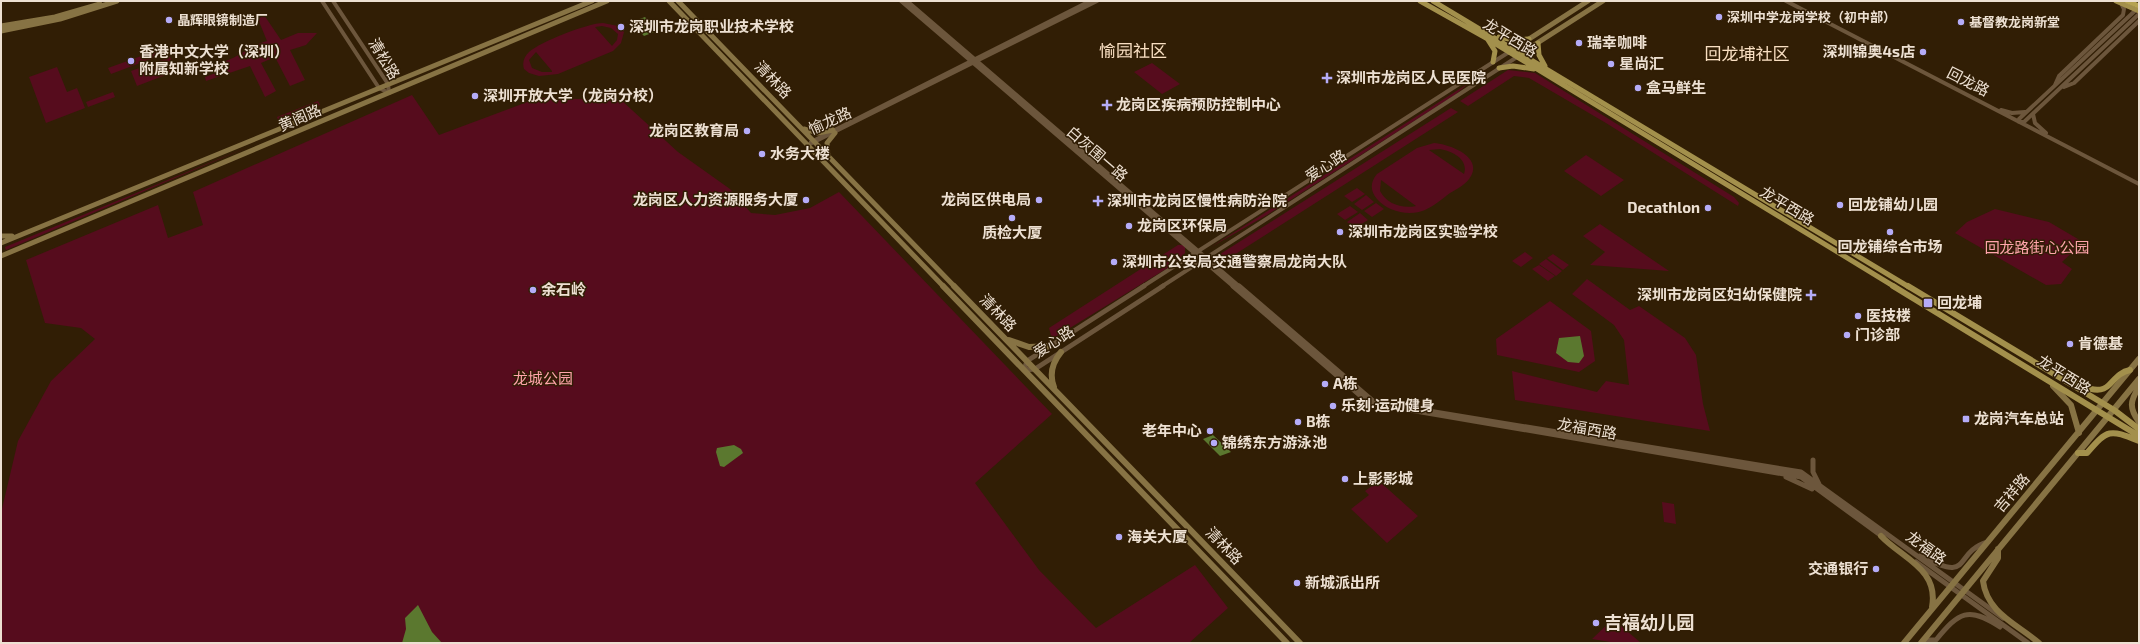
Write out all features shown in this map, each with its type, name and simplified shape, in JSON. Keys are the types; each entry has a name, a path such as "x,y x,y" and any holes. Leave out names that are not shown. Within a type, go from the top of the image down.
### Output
{"highway":[{"path":"2127,1 2139,7"},
{"path":"2135,1 2139,3"}],"main road":[{"path":"1,26 55,17 108,1"},
{"path":"1,31 28,27 81,14 117,1"},
{"name":"黄阁路","path":"1,243 592,1"},
{"name":"黄阁路","path":"1,256 607,1"},
{"name":"清林路","path":"670,1 1287,643"},
{"name":"清林路","path":"678,1 1300,643"},
{"name":"龙平西路","path":"1420,1 1514,48 1545,70 2139,436"},
{"name":"龙平西路","path":"1433,1 1487,35 1517,57 1545,70 2103,403 2139,429"},
{"name":"爱心路","path":"1509,52 1588,1"},
{"name":"爱心路","path":"1517,57 1603,1"},
{"path":"2118,2 2139,13"},
{"path":"680,12 686,9"},
{"path":"1487,35 1509,39 1528,40 1527,45 1536,44 1538,55 1545,70"},
{"path":"1487,35 1495,51 1493,62"},
{"path":"1499,68 1518,66 1545,70"},
{"path":"800,127 812,132 834,132"},
{"path":"830,158 827,152 827,143 834,132"},
{"path":"1,236 22,234"},
{"path":"1003,337 1012,343 1029,347 1051,346"},
{"path":"1058,393 1051,376 1054,362 1061,352"},
{"name":"吉祥路","path":"1904,643 2139,359"},
{"path":"2049,371 2092,389 2099,389 2108,386 2120,373 2130,370"},
{"path":"2034,371 2068,400 2079,433"},
{"name":"吉祥路","path":"1922,642 2139,379"},
{"path":"2139,387 2130,400 2130,406 2132,414 2139,422"},
{"path":"2078,453 2088,453 2102,436 2109,434 2121,435 2139,441"},
{"path":"1881,536 1887,544 1932,580 1936,596 1931,611"},
{"path":"1998,549 1998,558 1983,580 1985,596 1996,610 2039,643"}],"street":[{"name":"清松路","path":"322,1 379,88 389,93"},
{"name":"清松路","path":"333,1 388,84 389,93"},
{"name":"白灰围一路","path":"901,1 974,61"},
{"name":"白灰围一路","path":"907,1 974,61 1371,403"},
{"name":"愉龙路","path":"808,145 1090,1"},
{"name":"愉龙路","path":"974,61 1097,1"},
{"name":"回龙路","path":"1786,1 2139,181"},
{"name":"回龙路","path":"1791,1 2001,110 2139,184"},
{"path":"2055,85 2059,76 2123,15 2124,10 2118,2"},
{"path":"2021,121 2027,112 2139,7"},
{"path":"2021,121 2033,114 2139,13"},
{"path":"2061,88 2074,83 2138,21 2123,15"},
{"name":"爱心路","path":"1509,52 1027,361 1024,370 1035,369 1517,57"},
{"path":"774,109 780,106"},
{"path":"2001,110 2012,113 2027,112"},
{"path":"2033,114 2035,123 2046,133"},
{"name":"龙福西路","path":"1371,403 1777,473 1801,475"},
{"name":"龙福西路","path":"1371,403 1801,475"},
{"path":"1813,460 1812,466 1815,478 1826,491"},
{"path":"1777,473 1806,485 1834,502"},
{"name":"龙福路","path":"1801,475 1906,548 1952,585"},
{"name":"龙福路","path":"1801,475 1834,502 1881,536 2036,643"},
{"path":"1906,548 1936,565 1952,568 1963,564 1978,544 1988,542"},
{"name":"龙福路","path":"1963,592 2028,643"},
{"path":"1922,642 1936,640 1955,617 1969,612 1980,615 2020,637"}],"green space":[{"path":"264,15 281,40 298,33 317,33 306,45 290,50 305,80 290,86 275,57 261,63 276,91 265,97 250,66 206,81 205,77 226,69 226,61 256,45 267,41 258,19"},
{"path":"603,23 618,26 624,32 621,43 613,51 558,74 539,76 529,73 524,69 523,62 529,52 543,43 564,34","holes":["602,26 611,28 618,34 617,40 612,46 595,27","536,52 552,71 552,72 542,72 532,68 529,60"]},
{"path":"172,45 175,50 111,74 108,68"},
{"path":"170,57 176,71 137,86 131,71"},
{"path":"1152,63 1180,84 1162,94 1134,72"},
{"path":"57,67 67,92 77,88 85,108 46,123 29,77"},
{"path":"1508,70 1535,73 1734,197 1739,203 1738,206 1606,123 1529,78 1514,76 1468,106 1460,101"},
{"path":"1469,83 1455,95 1267,215 1211,247"},
{"path":"113,92 115,97 88,107 86,102"},
{"name":"龙城公园","path":"412,95 439,135 538,98 621,100 678,152 730,189 751,213 775,215 810,208 839,192 1052,414 975,483 1039,570 1096,628 1195,565 1228,608 1189,643 1,643 1,513 18,441 51,381 95,339 81,328 45,323 26,260 158,205 168,238 203,225 193,192"},
{"path":"318,101 320,105 279,122 277,117"},
{"path":"1451,108 1458,112 1223,262 1217,256"},
{"path":"1434,143 1448,146 1462,152 1472,163 1473,169 1471,176 1462,186 1425,210 1405,213 1392,210 1381,203 1373,193 1373,180 1377,174 1417,148","holes":["1440,149 1450,152 1462,160 1465,169 1464,174 1429,150","1381,180 1416,206 1405,207 1391,202 1383,196 1380,191"]},
{"path":"248,147 241,150 6,250 5,247"},
{"path":"1586,155 1624,180 1601,196 1564,171"},
{"path":"1357,188 1365,194 1352,202 1344,196"},
{"path":"1366,195 1374,202 1362,210 1354,204"},
{"path":"1376,203 1384,209 1372,217 1364,211"},
{"path":"1350,206 1358,212 1345,220 1337,214"},
{"name":"回龙路街心公园","path":"1995,209 2049,222 2083,242 2062,262 2072,269 2061,284 2046,285 1955,233 1967,222"},
{"path":"1360,213 1368,220 1355,228 1347,222"},
{"path":"1600,224 1669,271 1590,265 1605,252 1583,236"},
{"path":"1178,245 1185,245 1185,253 1174,264 1052,339 1049,328"},
{"path":"1525,252 1533,258 1521,267 1512,261"},
{"path":"1553,254 1569,265 1563,270 1547,258"},
{"path":"1546,259 1562,271 1556,276 1539,264"},
{"path":"1539,265 1555,276 1548,281 1532,269"},
{"path":"1587,279 1630,310 1639,306 1685,338 1696,355 1703,404 1710,431 1515,400 1512,371 1597,392 1606,381 1629,385 1624,340 1614,325 1572,294"},
{"path":"1550,301 1591,331 1595,361 1579,372 1497,355 1496,339"},
{"path":"1379,481 1418,516 1387,543 1351,509 1369,495 1365,491"},
{"path":"1662,502 1674,504 1676,524 1664,522"},
{"path":"1613,619 1641,643 1616,643 1592,639"}],"shaded area":[{"path":"645,17 657,31 644,36 631,22"},
{"path":"1580,336 1584,356 1579,363 1568,362 1556,353 1559,338"},
{"name":"锦绣东方游泳池","path":"1213,435 1231,452 1220,456 1203,439"},
{"path":"734,445 741,449 743,453 724,467 720,466 716,452 717,448"},
{"path":"418,605 432,632 442,643 402,643 406,629 405,618"}],"place":[{"name":"深圳中学龙岗学校（初中部）","path":"1719,17"},
{"name":"晶辉眼镜制造厂","path":"169,20"},
{"name":"基督教龙岗新堂","path":"1961,22"},
{"name":"深圳市龙岗职业技术学校","path":"621,27"},
{"name":"瑞幸咖啡","path":"1579,43"},
{"name":"深圳锦奥4s店","path":"1923,52"},
{"name":"香港中文大学（深圳） 附属知新学校","path":"131,61"},
{"name":"星尚汇","path":"1611,64"},
{"name":"深圳市龙岗区人民医院","path":"1327,78"},
{"name":"盒马鲜生","path":"1638,88"},
{"name":"深圳开放大学（龙岗分校）","path":"475,96"},
{"name":"龙岗区疾病预防控制中心","path":"1107,105"},
{"name":"龙岗区教育局","path":"747,131"},
{"name":"水务大楼","path":"762,154"},
{"name":"龙岗区人力资源服务大厦","path":"806,200"},
{"name":"龙岗区供电局","path":"1039,200"},
{"name":"深圳市龙岗区慢性病防治院","path":"1098,201"},
{"name":"回龙铺幼儿园","path":"1840,205"},
{"name":"Decathlon","path":"1708,208"},
{"name":"质检大厦","path":"1012,218"},
{"name":"龙岗区环保局","path":"1129,226"},
{"name":"深圳市龙岗区实验学校","path":"1340,232"},
{"name":"回龙铺综合市场","path":"1890,232"},
{"name":"深圳市公安局交通警察局龙岗大队","path":"1114,262"},
{"name":"余石岭","path":"533,290"},
{"name":"深圳市龙岗区妇幼保健院","path":"1811,295"},
{"name":"回龙埔","path":"1928,303"},
{"name":"医技楼","path":"1858,316"},
{"name":"门诊部","path":"1847,335"},
{"name":"肯德基","path":"2070,344"},
{"name":"A栋","path":"1325,384"},
{"name":"乐刻·运动健身","path":"1333,406"},
{"name":"龙岗汽车总站","path":"1966,419"},
{"name":"B栋","path":"1298,422"},
{"name":"老年中心","path":"1210,431"},
{"name":"锦绣东方游泳池","path":"1214,443"},
{"name":"上影影城","path":"1345,479"},
{"name":"海关大厦","path":"1119,537"},
{"name":"交通银行","path":"1876,569"},
{"name":"新城派出所","path":"1297,583"},
{"name":"吉福幼儿园","path":"1596,623"}],"district":[{"name":"愉园社区","path":"1133,51"},
{"name":"回龙埔社区","path":"1747,54"}]}
